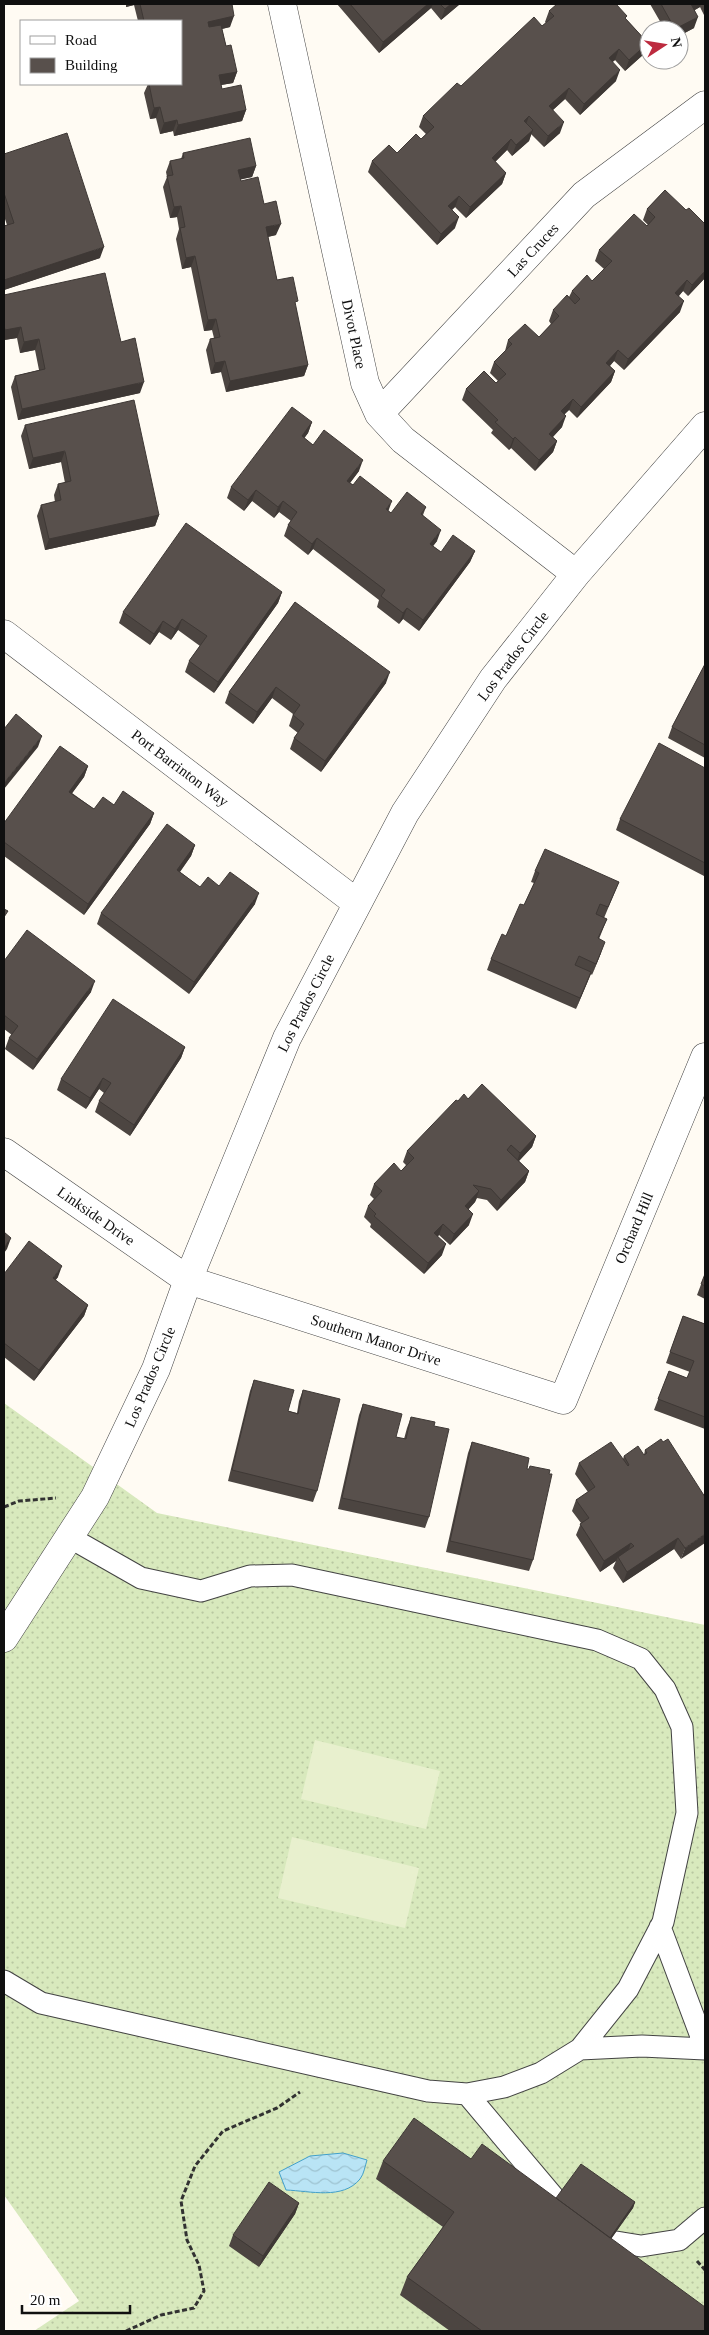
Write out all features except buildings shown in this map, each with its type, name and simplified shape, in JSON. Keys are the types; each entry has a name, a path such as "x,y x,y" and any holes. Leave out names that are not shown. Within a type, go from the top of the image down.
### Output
{"street":[{"name":"Divot Place","path":"282,4 365,383 379,414 402,440 576,574"},
{"name":"Las Cruces","path":"379,414 584,195 705,105"},
{"name":"Los Prados Circle","path":"4,1638 95,1497 156,1369 188,1280 287,1038 405,813 493,679 576,574 705,426"},
{"name":"Port Barrinton Way","path":"4,634 357,903"},
{"name":"Orchard Hill","path":"563,1400 705,1057"},
{"name":"Linkside Drive","path":"4,1152 188,1280"},
{"name":"Southern Manor Drive","path":"188,1280 563,1400"}],"lane":[{"path":"4,1982 41,2003 428,2092 467,2094 504,2087 542,2073 580,2049 628,1989 660,1928 687,1813 682,1727 665,1689 641,1659 597,1640 292,1574 250,1576 201,1591 141,1578 75,1529"},
{"path":"580,2049 642,2046 705,2048 660,1928"},
{"path":"467,2094 557,2201"},
{"path":"610,2241 641,2246 679,2240 705,2218"}],"path":[{"path":"4,1507 19,1501 54,1498 75,1529"},
{"path":"126,2331 161,2315 194,2308 204,2291 199,2264 187,2240 181,2201 195,2166 223,2131 278,2108 301,2091 316,2066"}],"green space":[{"path":"4,1403 157,1513 705,1625 705,2331 34,2331 79,2301 4,2195"},
{"path":"315,1740 440,1771 426,1829 301,1799"},
{"path":"292,1837 419,1868 405,1928 278,1898"}],"water":[{"path":"343,2153 367,2160 360,2179 353,2186 345,2190 326,2193 286,2190 279,2172 310,2156"}]}
